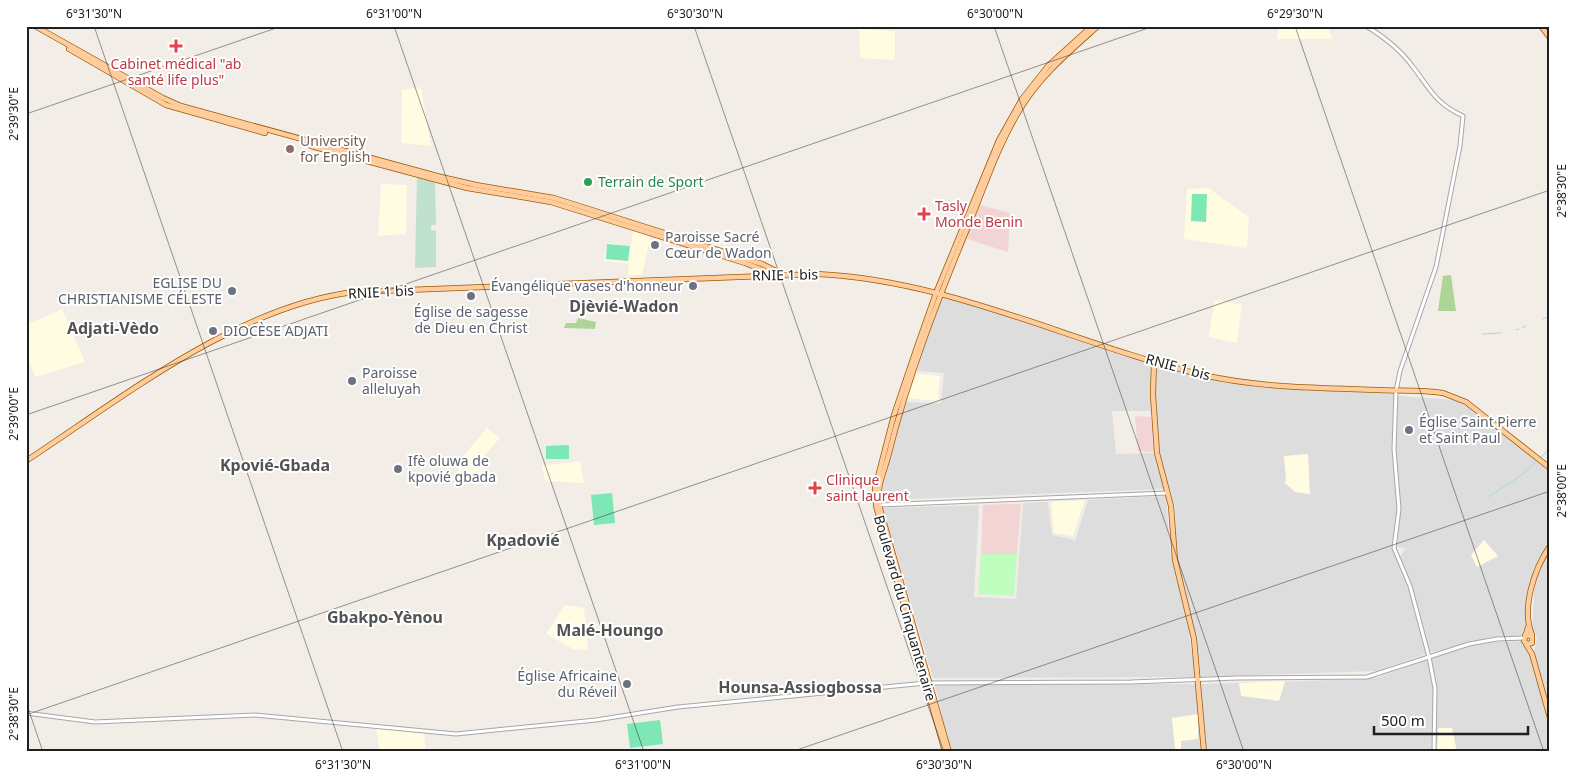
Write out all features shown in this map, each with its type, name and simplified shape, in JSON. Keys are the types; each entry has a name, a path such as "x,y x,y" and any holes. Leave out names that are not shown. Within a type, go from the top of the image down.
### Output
{"main road":[{"path":"29,26 159,101 178,109 462,187 551,202 745,263 774,275"},
{"path":"35,26 163,98 181,106 476,186 554,198 762,264 783,274"},
{"path":"938,293 999,140 1013,113 1048,66 1092,26"},
{"path":"938,293 1000,148 1018,112 1054,66 1098,26"},
{"path":"1542,26 1550,36"},
{"name":"RNIE 1 bis","path":"26,461 190,355 251,324 309,301 355,292 783,274 852,277 888,282 938,293 1154,361 1209,376 1259,384 1443,393 1466,402 1550,468"},
{"name":"Boulevard du Cinquantenaire","path":"938,293 898,415 879,490 879,505 945,752"},
{"name":"Boulevard du Cinquantenaire","path":"938,293 894,415 874,496 949,752"},
{"path":"1154,361 1153,395 1157,453 1170,506 1174,554 1192,632 1204,752"},
{"path":"1550,546 1534,575 1529,623 1525,637 1526,644 1532,654 1550,718"},
{"path":"1529,623 1533,642 1532,654"},
{"path":"1525,637 1532,635"},
{"path":"1526,644 1533,642"}],"street":[{"path":"1366,26 1388,41 1407,60 1437,101 1463,116 1460,146 1436,267 1422,313 1400,371 1396,391 1394,449 1399,509 1394,548 1410,586 1429,657 1435,688 1434,752"},
{"path":"879,505 1167,493"},
{"path":"26,713 95,722 255,715 456,734 596,720 678,707 928,683 1367,677 1474,643 1525,637"}],"shaded area":[{"path":"1278,26 1328,26 1332,39 1277,39"},
{"path":"859,29 895,31 895,60 860,58"},
{"path":"421,87 431,146 401,143 402,90"},
{"path":"381,184 407,185 406,234 378,236"},
{"path":"1208,188 1249,217 1247,248 1184,239 1187,189"},
{"path":"980,205 1010,213 1008,252 967,239"},
{"path":"633,230 651,235 642,275 628,275 629,264 604,261 607,243 631,246"},
{"path":"942,296 1151,363 1152,411 1112,411 1116,454 1155,453 1164,489 882,500 882,491 905,402 941,403 944,373 917,371"},
{"path":"1215,300 1242,305 1237,343 1208,337"},
{"path":"62,309 85,362 35,377 26,352 26,325"},
{"path":"1157,367 1215,381 1267,388 1395,394 1392,455 1397,507 1393,550 1409,590 1426,654 1376,671 1201,677 1196,637 1176,554 1175,506 1159,454 1155,403"},
{"path":"917,374 940,376 938,401 906,398"},
{"path":"1398,396 1455,400 1468,407 1550,470 1550,542 1534,568 1529,590 1527,623 1520,636 1491,637 1433,652 1429,650 1410,583 1400,558 1405,548 1397,547 1400,506 1396,451"},
{"path":"1135,416 1151,417 1154,452 1138,451"},
{"path":"487,428 500,438 484,456 484,483 456,483 458,469 465,454"},
{"path":"1308,454 1310,494 1295,492 1284,482 1286,481 1284,456"},
{"path":"580,461 584,483 545,481 542,466"},
{"path":"1166,496 1170,549 1186,616 1196,677 933,678 883,508 979,505 974,597 1016,599 1023,503 1048,502 1052,535 1075,540 1088,500"},
{"path":"1083,500 1073,536 1054,533 1051,502"},
{"path":"1021,504 1017,554 981,554 983,505"},
{"path":"1484,540 1498,556 1477,567 1471,555"},
{"path":"1550,550 1550,710 1534,652 1537,637 1532,628 1535,581 1540,566"},
{"path":"565,605 584,608 588,650 573,649 546,634"},
{"path":"1521,641 1530,652 1550,724 1550,751 1436,752 1436,687 1431,658 1472,646 1496,642"},
{"path":"1427,660 1433,689 1433,752 1205,752 1201,684 1364,679 1379,677"},
{"path":"1285,681 1279,701 1241,696 1239,683"},
{"path":"1197,684 1202,752 951,752 935,685"},
{"path":"1198,714 1198,739 1181,741 1181,749 1175,750 1172,718"},
{"path":"376,728 424,733 426,752 380,752"},
{"path":"1438,728 1452,728 1457,752 1437,752"}],"green space":[{"path":"417,177 435,181 436,225 431,225 431,230 436,231 436,267 415,268"},
{"path":"1192,194 1207,194 1206,222 1191,221"},
{"path":"607,244 630,246 628,261 606,259"},
{"path":"1451,275 1456,311 1438,311 1443,276"},
{"path":"578,318 596,322 595,329 564,328 566,323 576,323"},
{"path":"569,445 569,459 546,459 546,446"},
{"path":"612,493 615,523 594,525 591,495"},
{"path":"981,554 1017,554 1014,596 978,594"},
{"path":"660,720 663,744 630,748 627,724"}],"waterway":[{"path":"1543,319 1550,316"},
{"path":"1522,328 1526,326"},
{"path":"1482,334 1501,333"},
{"path":"1541,458 1550,447"},
{"path":"1488,497 1520,476 1537,461"}],"place":[{"name":"Cabinet médical \"ab santé life plus\"","path":"176,46"},
{"name":"University for English","path":"290,149"},
{"name":"Terrain de Sport","path":"588,182"},
{"name":"Tasly Monde Benin","path":"924,214"},
{"name":"Paroisse Sacré Cœur de Wadon","path":"655,245"},
{"name":"Évangélique vases d'honneur","path":"693,286"},
{"name":"EGLISE DU CHRISTIANISME CÉLESTE","path":"232,291"},
{"name":"Église de sagesse de Dieu en Christ","path":"471,296"},
{"name":"DIOCÈSE ADJATI","path":"213,331"},
{"name":"Paroisse alleluyah","path":"352,381"},
{"name":"Église Saint Pierre et Saint Paul","path":"1409,430"},
{"name":"Ifè oluwa de kpovié gbada","path":"398,469"},
{"name":"Clinique saint laurent","path":"815,488"},
{"name":"Église Africaine du Réveil","path":"627,684"}],"district":[{"name":"Djèvié-Wadon","path":"624,306"},
{"name":"Adjati-Vèdo","path":"113,328"},
{"name":"Kpovié-Gbada","path":"275,465"},
{"name":"Kpadovié","path":"523,540"},
{"name":"Gbakpo-Yènou","path":"385,617"},
{"name":"Malé-Houngo","path":"610,630"},
{"name":"Hounsa-Assiogbossa","path":"800,687"}]}
